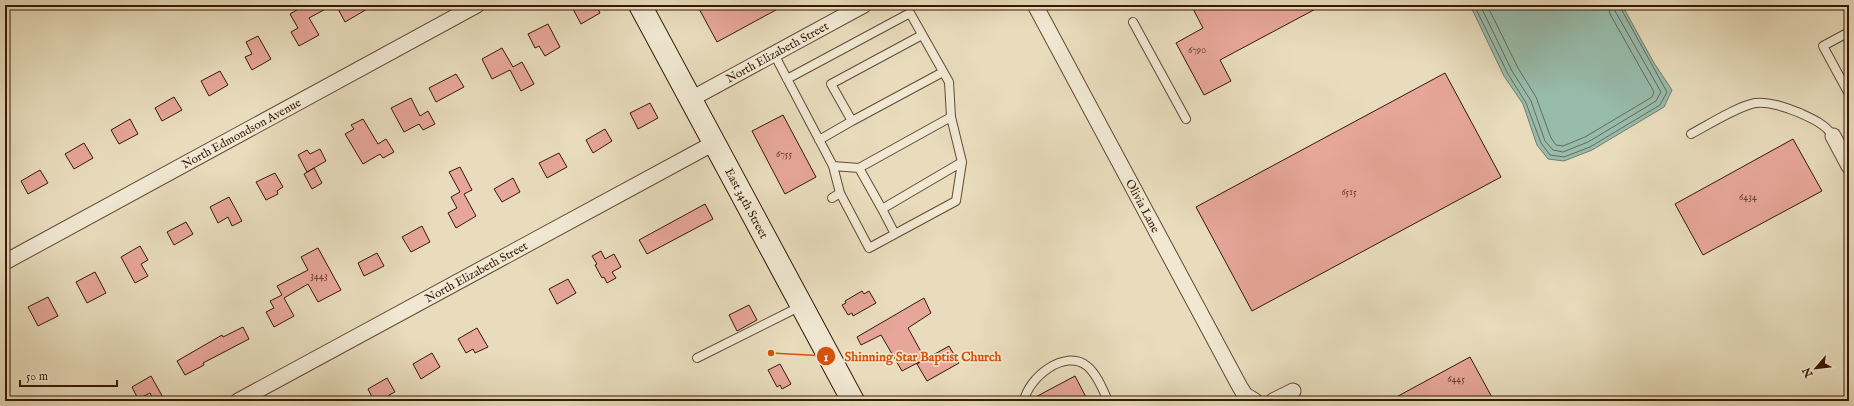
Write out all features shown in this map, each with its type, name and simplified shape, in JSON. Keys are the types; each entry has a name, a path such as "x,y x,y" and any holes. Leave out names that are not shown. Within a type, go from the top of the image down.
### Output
{"main road":[{"name":"East 34th Street","path":"640,5 853,401"}],"street":[{"name":"North Edmondson Avenue","path":"5,262 477,5"},
{"name":"Olivia Lane","path":"1036,5 1249,399"},
{"name":"North Elizabeth Street","path":"691,99 862,6"},
{"path":"1833,136 1849,166"},
{"name":"North Elizabeth Street","path":"238,401 714,143"},
{"path":"1274,401 1293,390"}],"lane":[{"path":"774,54 833,166 840,193 869,248 956,201 962,162 951,117 949,82 910,13 787,78"},
{"path":"1133,22 1186,119"},
{"path":"1849,32 1823,46 1849,94"},
{"path":"852,122 831,84 922,35"},
{"path":"819,140 943,72"},
{"path":"1691,134 1731,113 1756,103 1781,106 1812,118 1828,128 1833,136"},
{"path":"833,166 859,168 951,117"},
{"path":"882,209 962,162"},
{"path":"859,168 895,234"},
{"path":"832,198 840,193"},
{"path":"697,358 802,306"},
{"path":"1024,401 1026,391 1038,376 1062,361 1076,360 1088,366 1108,401"}],"water":[{"path":"1470,5 1622,5 1654,63 1672,90 1664,107 1592,150 1564,161 1548,159 1537,145 1523,104 1504,76"}],"building":[{"path":"305,5 333,5 309,18 319,35 299,46 291,32 298,28 290,14"},
{"path":"336,5 374,5 345,22"},
{"path":"580,5 596,5 600,13 581,24 573,9"},
{"path":"697,5 785,5 717,42"},
{"path":"1191,5 1323,5 1220,60 1231,81 1204,95 1176,43 1203,28"},
{"path":"548,24 560,47 545,56 539,46 535,48 528,34"},
{"path":"258,36 271,59 252,70 245,57 252,54 246,42"},
{"path":"502,48 513,67 522,62 534,84 521,91 510,70 492,79 482,59"},
{"path":"220,71 228,85 209,96 201,81"},
{"path":"1445,73 1501,177 1252,311 1196,207"},
{"path":"456,74 464,87 436,102 429,88"},
{"path":"174,97 182,110 162,121 155,108"},
{"path":"411,98 420,116 428,111 435,124 423,130 419,124 404,132 391,108"},
{"path":"650,103 658,118 638,129 630,113"},
{"path":"783,115 816,177 785,194 752,131"},
{"path":"130,119 138,134 119,144 111,130"},
{"path":"363,119 378,144 386,139 394,152 383,158 380,154 363,164 345,134 354,129 351,125"},
{"path":"605,129 612,141 593,153 586,140"},
{"path":"1793,139 1822,191 1703,255 1675,204"},
{"path":"84,143 93,158 74,169 65,154"},
{"path":"320,149 326,161 307,172 298,155 307,150 310,154"},
{"path":"559,153 567,167 547,178 539,163"},
{"path":"460,167 472,190 464,194 476,216 456,228 448,213 457,208 451,197 460,192 449,172"},
{"path":"314,168 322,183 312,189 304,174"},
{"path":"40,170 48,183 28,194 21,181"},
{"path":"275,173 283,187 277,191 278,194 266,200 256,182"},
{"path":"513,178 520,192 502,202 494,189"},
{"path":"229,197 242,221 232,226 228,217 218,223 210,207"},
{"path":"705,204 713,219 647,254 639,240"},
{"path":"186,222 193,234 174,245 167,232"},
{"path":"422,226 430,242 411,252 402,237"},
{"path":"140,246 148,260 141,264 148,276 135,283 121,257"},
{"path":"318,248 341,290 318,302 308,284 284,298 294,316 274,327 266,312 274,308 270,301 282,295 277,286 308,270 301,257"},
{"path":"601,251 605,259 614,254 621,267 612,272 616,278 607,283 604,277 602,278 595,265 597,264 592,256"},
{"path":"377,253 384,266 364,276 358,263"},
{"path":"95,272 106,293 87,303 76,282"},
{"path":"568,279 576,293 557,304 549,289"},
{"path":"862,291 864,294 869,291 876,303 853,316 852,313 848,315 842,305 846,303 845,301"},
{"path":"48,297 58,316 38,326 28,307"},
{"path":"924,298 931,313 908,328 925,359 902,371 881,335 861,345 857,337"},
{"path":"749,305 757,320 737,331 729,315"},
{"path":"243,327 249,339 203,363 204,365 185,375 177,361 222,335 223,337"},
{"path":"477,328 488,347 475,353 473,349 466,353 458,339"},
{"path":"949,346 959,363 927,381 917,364"},
{"path":"432,353 440,367 421,379 413,364"},
{"path":"1470,357 1494,401 1389,401"},
{"path":"780,364 791,384 782,389 780,385 777,387 768,370"},
{"path":"151,376 165,401 154,401 150,393 138,399 132,387"},
{"path":"1075,376 1088,401 1030,401 1030,400"},
{"path":"387,378 395,392 389,395 392,401 374,401 368,389"}],"place":[{"name":"Shinning Star Baptist Church","path":"771,353"}]}
